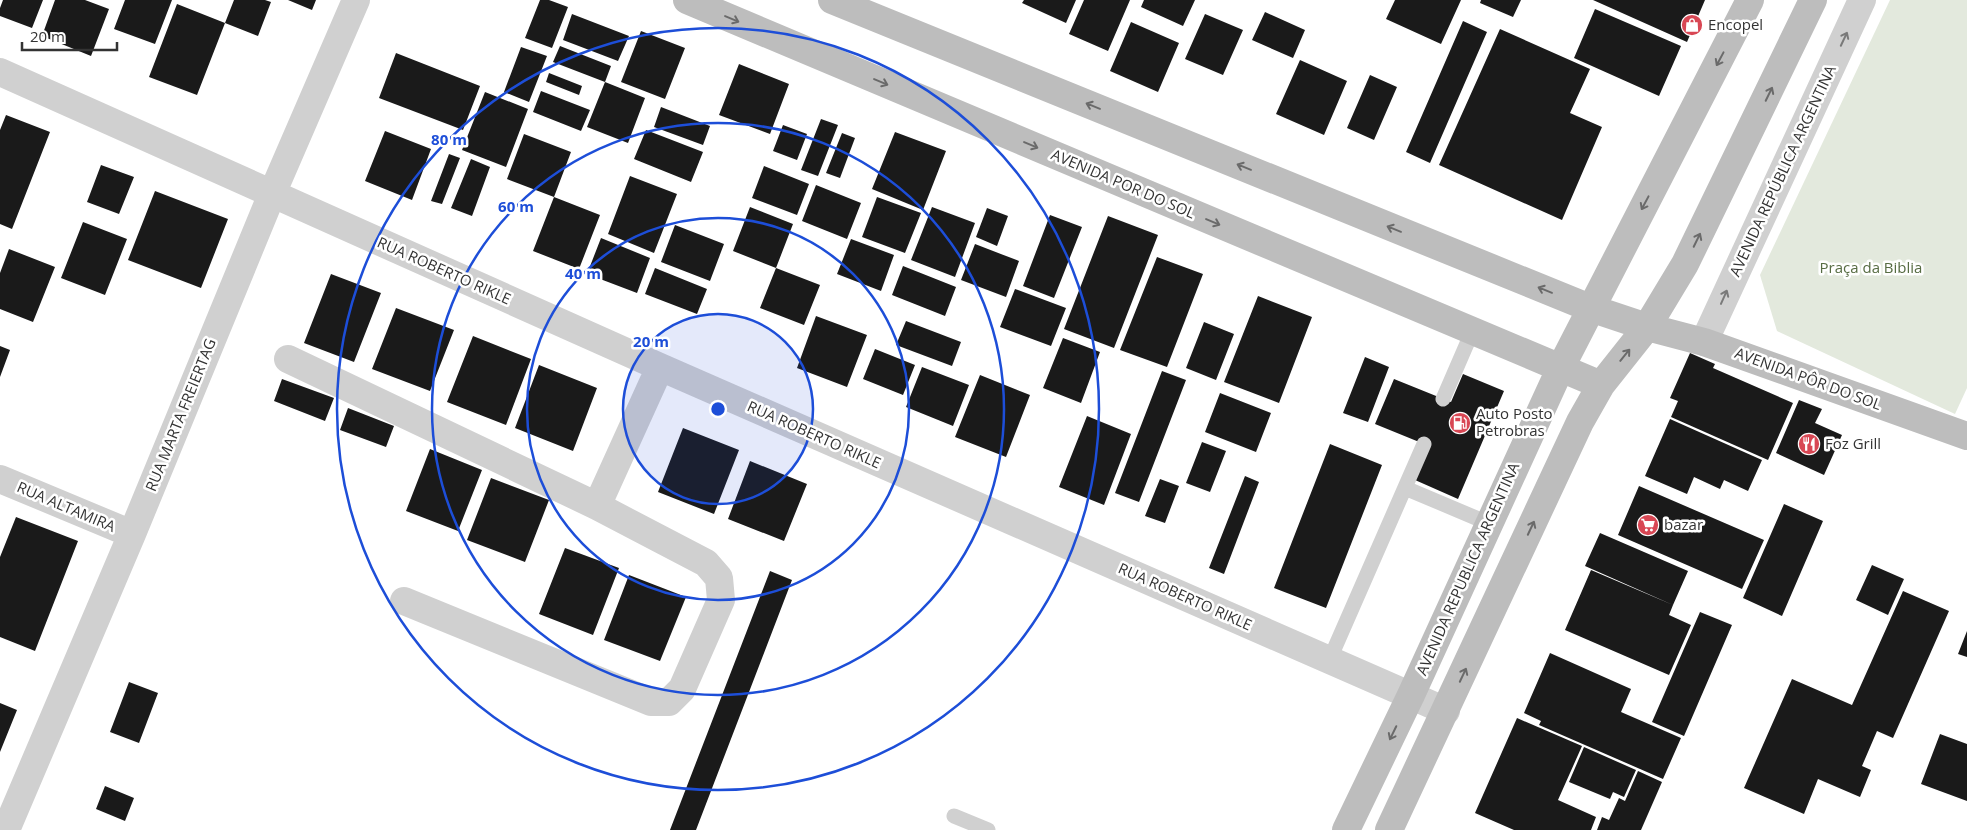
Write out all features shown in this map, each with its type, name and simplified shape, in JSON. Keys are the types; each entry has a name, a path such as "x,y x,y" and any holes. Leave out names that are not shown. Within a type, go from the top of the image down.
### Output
{"street":[{"name":"RUA MARTA FREIERTAG","path":"6,830 8,801 132,534 272,194 356,0"},
{"name":"AVENIDA POR DO SOL","path":"687,0 1601,385"},
{"path":"832,0 1590,308 1750,0"},
{"path":"1389,830 1580,422 1601,385 1647,327 1685,264 1813,0"},
{"name":"AVENIDA REPÚBLICA ARGENTINA","path":"1704,342 1862,0"},
{"name":"RUA ROBERTO RIKLE","path":"0,72 660,367 1446,711"},
{"name":"AVENIDA PÔR DO SOL","path":"1590,308 1647,327 1704,342 1967,436"},
{"name":"AVENIDA REPUBLICA ARGENTINA","path":"1346,830 1411,695 1488,523 1590,308"},
{"path":"288,359 597,506 706,563 719,578 721,600 682,689 669,702 651,702 404,601"},
{"path":"597,506 660,367"},
{"name":"RUA ALTAMIRA","path":"0,479 132,534"}],"lane":[{"path":"1444,399 1472,332"},
{"path":"1329,661 1424,444"},
{"path":"1405,488 1488,523"},
{"path":"954,816 988,830"}],"green space":[{"name":"Praça da Biblia","path":"1890,0 1967,0 1967,388 1955,414 1777,331 1760,275"}],"building":[{"path":"3,0 43,0 32,28 0,16"},
{"path":"55,0 85,0 109,9 91,56 42,36"},
{"path":"125,0 172,0 155,44 114,29"},
{"path":"234,0 265,0 271,2 258,36 225,23"},
{"path":"288,0 316,0 312,10"},
{"path":"540,0 549,0 568,7 552,48 525,38"},
{"path":"1024,0 1076,0 1066,23 1022,3"},
{"path":"1084,0 1130,0 1108,51 1069,34"},
{"path":"1144,0 1195,0 1183,26 1141,7"},
{"path":"1395,0 1461,0 1441,44 1386,19"},
{"path":"1481,0 1521,0 1513,17 1480,3"},
{"path":"1593,0 1705,0 1687,42"},
{"path":"177,4 225,23 197,95 149,77"},
{"path":"1595,9 1681,46 1659,96 1574,58"},
{"path":"1265,12 1305,30 1293,58 1252,40"},
{"path":"572,14 629,36 618,61 563,40"},
{"path":"1205,14 1243,30 1223,75 1185,59"},
{"path":"1463,21 1487,32 1430,163 1406,152"},
{"path":"1131,22 1179,43 1158,92 1110,71"},
{"path":"1500,29 1590,69 1570,113 1602,127 1562,220 1439,165"},
{"path":"641,31 685,48 665,99 621,82"},
{"path":"560,46 611,66 605,82 553,62"},
{"path":"521,47 547,56 529,102 504,92"},
{"path":"396,53 480,86 463,130 379,98"},
{"path":"1300,60 1347,81 1324,135 1276,114"},
{"path":"739,64 789,84 770,134 719,115"},
{"path":"549,73 582,86 579,95 546,82"},
{"path":"1370,75 1397,87 1374,140 1347,128"},
{"path":"605,82 645,98 628,143 587,127"},
{"path":"541,91 590,110 581,131 533,112"},
{"path":"485,92 528,109 506,167 462,150"},
{"path":"661,107 710,126 703,145 654,127"},
{"path":"6,115 50,132 12,229 0,224 0,130"},
{"path":"821,119 838,125 818,176 801,170"},
{"path":"783,125 807,134 797,160 773,151"},
{"path":"646,130 703,152 691,182 634,159"},
{"path":"385,131 431,149 412,200 365,181"},
{"path":"895,132 946,151 923,210 872,189"},
{"path":"842,133 855,138 840,178 826,173"},
{"path":"524,134 571,152 554,197 507,179"},
{"path":"449,154 460,158 442,204 431,201"},
{"path":"471,159 490,167 472,216 451,208"},
{"path":"101,165 134,177 119,214 87,202"},
{"path":"764,166 809,184 797,215 752,198"},
{"path":"630,176 677,194 654,253 608,234"},
{"path":"816,185 861,203 847,239 802,221"},
{"path":"155,191 228,219 201,288 128,260"},
{"path":"554,197 600,215 579,269 533,251"},
{"path":"877,197 921,213 905,253 862,237"},
{"path":"750,207 793,224 776,268 733,251"},
{"path":"932,207 975,223 955,277 911,260"},
{"path":"987,208 1008,216 997,246 976,237"},
{"path":"1050,215 1082,227 1054,298 1023,286"},
{"path":"1108,216 1158,235 1114,348 1064,329"},
{"path":"83,222 127,239 105,295 61,278"},
{"path":"675,225 724,244 710,281 661,262"},
{"path":"601,238 650,258 637,293 587,274"},
{"path":"851,239 894,255 881,291 837,274"},
{"path":"975,244 1019,261 1006,297 961,280"},
{"path":"9,249 55,267 33,322 0,309 0,273"},
{"path":"1157,257 1203,274 1167,367 1120,350"},
{"path":"903,266 956,287 945,316 892,295"},
{"path":"655,268 707,289 697,314 645,294"},
{"path":"776,268 820,285 804,325 760,308"},
{"path":"331,274 381,293 354,362 304,343"},
{"path":"1015,289 1066,308 1051,346 1000,327"},
{"path":"1258,296 1312,317 1279,403 1224,382"},
{"path":"396,308 454,330 430,391 372,369"},
{"path":"816,316 867,335 847,387 797,368"},
{"path":"906,321 961,342 952,366 896,345"},
{"path":"1204,322 1234,334 1216,380 1186,368"},
{"path":"473,336 531,359 506,425 447,402"},
{"path":"1063,338 1100,352 1081,403 1043,388"},
{"path":"0,346 10,350 0,377"},
{"path":"875,349 915,365 903,395 863,379"},
{"path":"1690,353 1715,364 1713,368 1793,403 1768,460 1671,417 1678,401 1670,398"},
{"path":"1365,357 1389,367 1368,422 1343,413"},
{"path":"539,365 597,388 573,451 515,428"},
{"path":"922,367 969,385 953,426 906,407"},
{"path":"1162,371 1186,380 1139,502 1115,493"},
{"path":"1463,374 1504,391 1458,499 1415,480 1429,446 1375,424 1394,379 1451,402"},
{"path":"980,375 1030,395 1006,457 955,437"},
{"path":"282,379 334,398 325,421 274,401"},
{"path":"1220,393 1271,413 1256,452 1205,432"},
{"name":"Foz Grill","path":"1799,400 1822,409 1815,423 1842,435 1824,475 1776,453"},
{"path":"348,408 394,426 386,447 340,430"},
{"path":"1087,416 1131,434 1104,505 1059,487"},
{"path":"1670,419 1762,460 1748,491 1724,480 1720,489 1694,477 1687,494 1645,476"},
{"path":"683,428 739,450 714,514 658,492"},
{"path":"1202,442 1226,451 1210,492 1186,483"},
{"path":"1330,444 1382,465 1326,608 1274,588"},
{"path":"430,449 482,470 458,531 406,511"},
{"path":"750,461 807,484 784,541 728,519"},
{"path":"1245,476 1259,482 1224,574 1209,568"},
{"path":"491,478 549,500 525,562 467,540"},
{"path":"1160,479 1179,486 1165,523 1145,516"},
{"path":"1639,486 1764,540 1742,589 1618,535"},
{"path":"1784,504 1823,521 1782,616 1743,598"},
{"path":"16,517 78,541 35,651 0,637 0,557"},
{"path":"1600,533 1688,571 1673,605 1585,566"},
{"path":"565,548 619,568 593,635 539,614"},
{"path":"1872,565 1904,579 1888,615 1856,600"},
{"path":"1591,570 1673,605 1669,615 1691,625 1669,675 1565,630"},
{"path":"770,571 792,580 696,830 670,830"},
{"path":"629,575 686,597 660,661 604,640"},
{"path":"1903,591 1949,611 1893,738 1877,731 1862,766 1871,770 1860,797 1818,779 1804,814 1744,788 1792,679 1852,705"},
{"path":"1700,612 1732,625 1684,736 1652,722"},
{"path":"1967,631 1967,657 1958,654"},
{"path":"1550,653 1631,689 1621,712 1681,738 1663,779 1539,725 1541,721 1524,713"},
{"path":"129,682 158,693 139,743 110,732"},
{"path":"0,703 17,710 0,752"},
{"path":"1517,718 1582,746 1558,800 1596,817 1591,830 1514,830 1475,813"},
{"path":"1940,734 1967,744 1967,801 1921,784"},
{"path":"1584,747 1636,770 1624,797 1613,792 1610,799 1569,782"},
{"path":"1638,771 1662,782 1641,830 1597,830 1602,817 1609,820 1619,798 1625,801"},
{"path":"105,786 134,798 125,821 96,809"}],"place":[{"name":"Encopel","path":"1692,25"},
{"name":"Auto Posto Petrobras","path":"1460,423"},
{"name":"Foz Grill","path":"1809,444"},
{"name":"bazar","path":"1648,525"}]}
